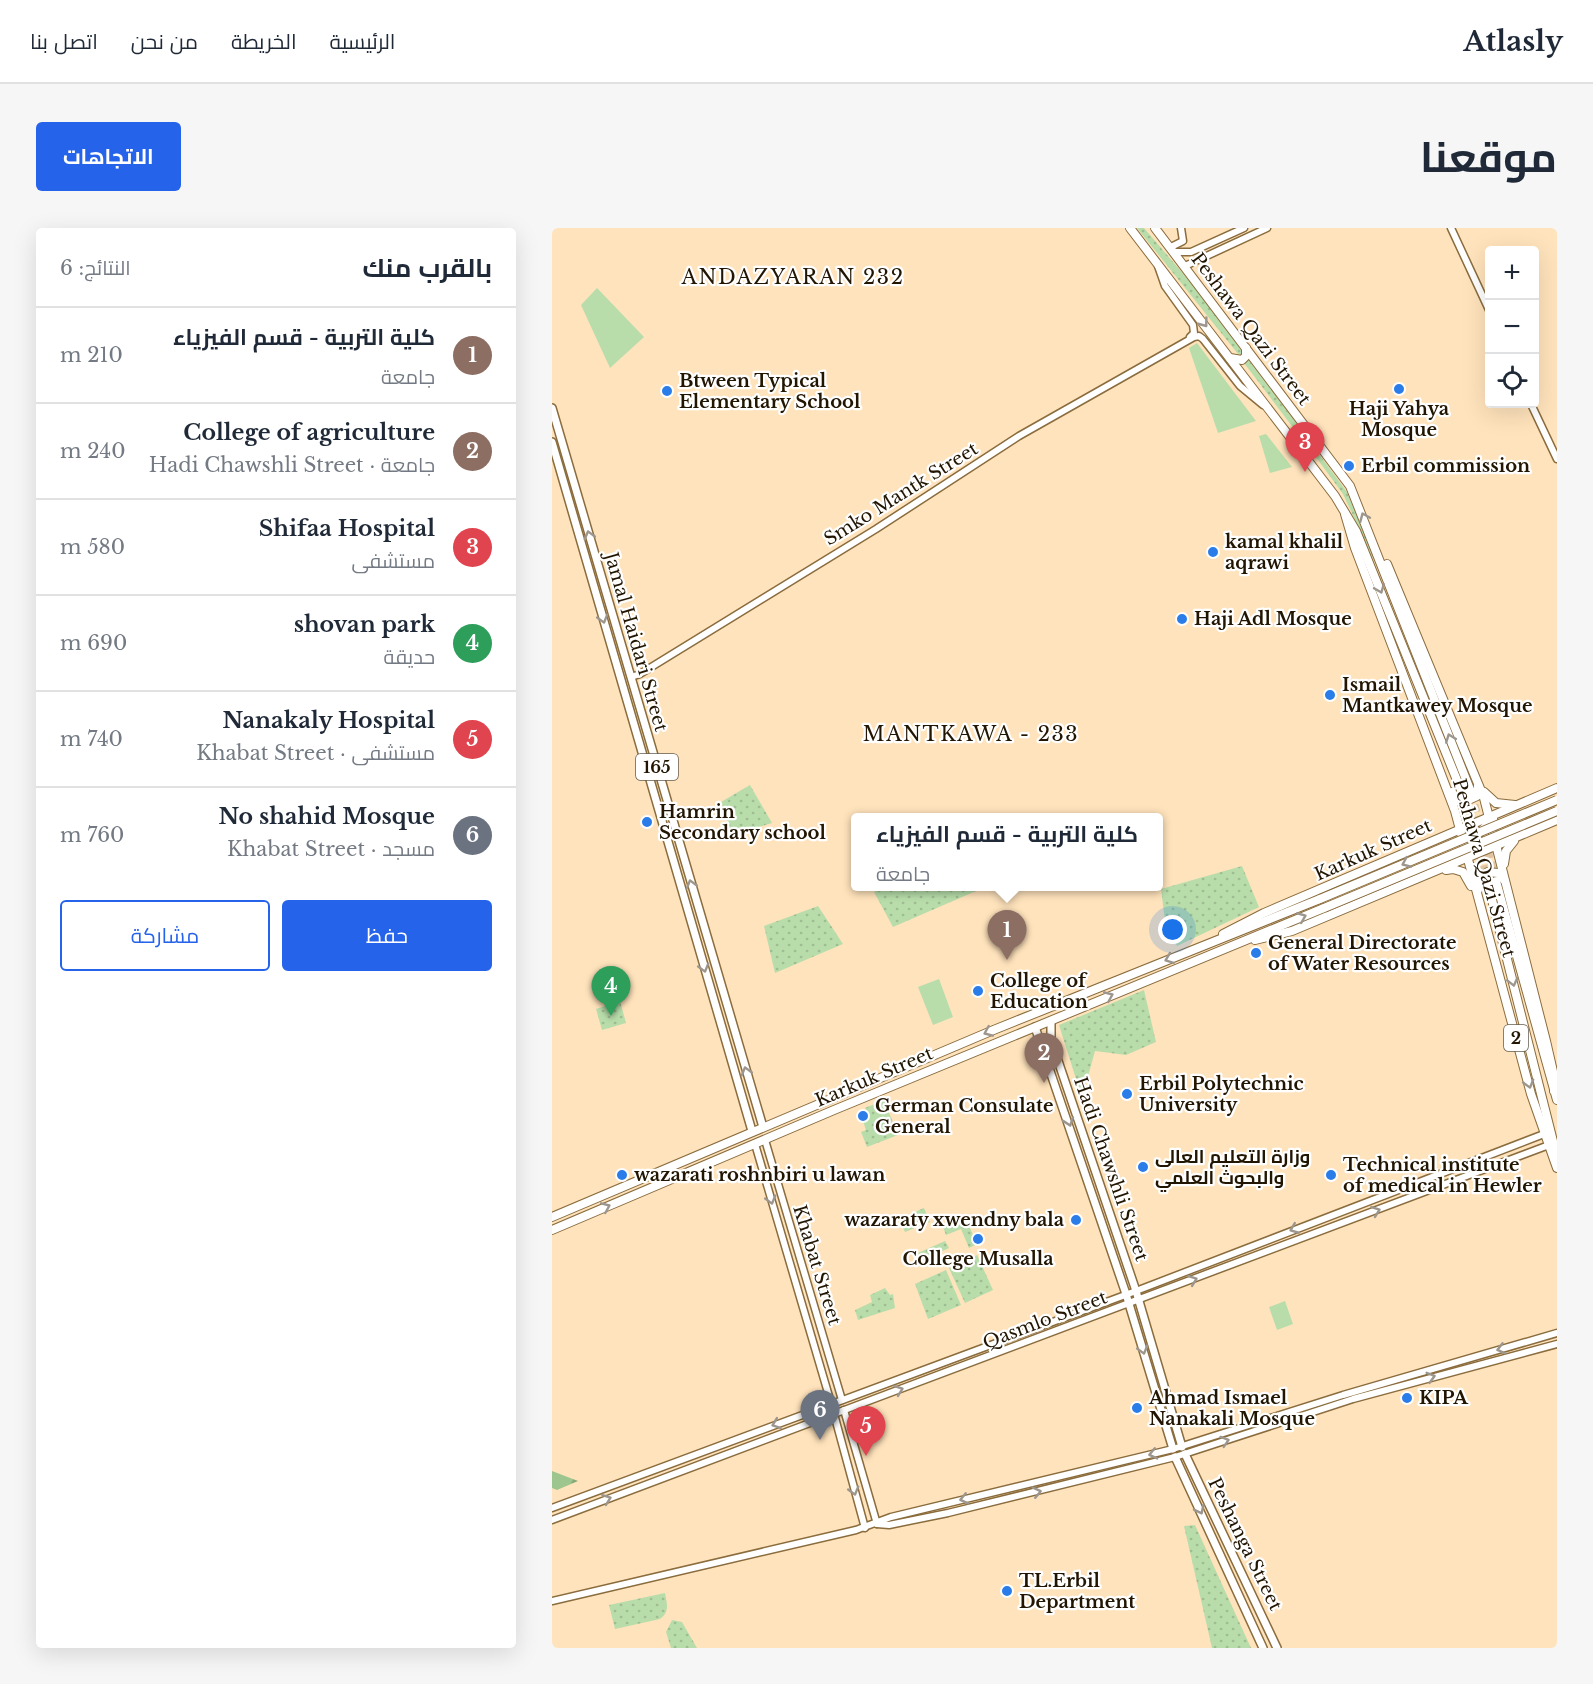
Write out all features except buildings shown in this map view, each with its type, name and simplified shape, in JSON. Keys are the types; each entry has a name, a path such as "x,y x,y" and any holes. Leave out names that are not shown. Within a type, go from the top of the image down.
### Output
{"highway":[{"name":"Peshawa Qazi Street","path":"1130,228 1229,357 1356,531 1467,793 1374,542 1350,486 1155,228"},
{"path":"1229,357 1236,361 1244,358 1247,353 1244,344"},
{"name":"Peshawa Qazi Street","path":"1345,514 1355,548 1462,830 1480,906 1544,1134 1557,1168"},
{"name":"Peshawa Qazi Street","path":"1374,542 1389,567 1474,770 1484,798 1494,845 1506,882"},
{"path":"1435,758 1455,798 1460,802 1478,794 1474,770"},
{"path":"1477,780 1492,801 1504,805 1520,804"},
{"path":"1448,834 1488,821 1557,788"},
{"path":"1532,799 1520,809 1520,820 1530,829 1545,826"},
{"name":"Karkuk Street","path":"552,1217 996,1029 1557,800"},
{"path":"1448,834 1455,827 1455,811"},
{"name":"Karkuk Street","path":"552,1230 1557,811"},
{"path":"1469,854 1557,820"},
{"path":"1469,854 1488,821"},
{"path":"1462,830 1494,845"},
{"name":"Karkuk Street","path":"1204,946 1264,913 1448,834"},
{"name":"2","path":"1510,900 1506,882 1505,855 1517,837"},
{"path":"1417,879 1433,870 1437,861 1432,850 1418,848"},
{"name":"Karkuk Street","path":"1208,955 1292,931 1434,873 1469,854"},
{"path":"1434,873 1453,869 1463,872 1480,906"},
{"path":"1480,906 1478,882 1488,872 1495,872 1502,876 1510,900"},
{"name":"Peshawa Qazi Street","path":"1556,1096 1492,883 1557,1159"},
{"name":"Peshawa Qazi Street","path":"1510,900 1546,1041 1555,1080 1556,1096"}],"main road":[{"path":"1173,250 1184,241 1181,228"},
{"path":"1173,250 1191,252 1244,228"},
{"path":"1185,266 1267,228"},
{"path":"1451,228 1485,301"},
{"path":"1157,262 1165,286 1193,325 1194,333 1188,340"},
{"path":"1188,340 1197,335 1201,337 1243,389 1267,408"},
{"name":"Smko Mantk Street","path":"631,676 640,674 856,541 1019,436 1188,340"},
{"name":"Jamal Haidari Street","path":"552,408 763,1127"},
{"path":"1533,408 1557,459"},
{"name":"Jamal Haidari Street","path":"552,442 752,1131"},
{"path":"561,473 570,470"},
{"path":"697,942 707,938"},
{"name":"Hadi Chawshli Street","path":"1051,1021 1050,1035 1136,1291"},
{"name":"Hadi Chawshli Street","path":"1035,1027 1041,1039 1126,1294"},
{"path":"1041,1039 1050,1035"},
{"path":"750,1122 760,1118"},
{"name":"Qasmlo Street","path":"552,1508 1136,1291 1544,1134"},
{"name":"Khabat Street","path":"765,1140 842,1400"},
{"path":"1077,1146 1086,1142"},
{"name":"Khabat Street","path":"755,1144 831,1403"},
{"name":"Qasmlo Street","path":"552,1520 1549,1145"},
{"path":"1494,1153 1499,1164"},
{"path":"1081,1159 1090,1155"},
{"path":"1316,1220 1320,1232"},
{"name":"Peshanga Street","path":"1136,1291 1179,1439 1277,1648"},
{"name":"Peshanga Street","path":"1126,1294 1173,1450 1263,1648"},
{"path":"1179,1465 1185,1454 1343,1395 1557,1333"},
{"path":"552,1601 877,1524 889,1525 948,1513 1173,1450 1185,1454 1353,1399 1557,1344"},
{"path":"818,1359 828,1356"},
{"path":"844,1410 877,1524"},
{"path":"834,1414 865,1528"},
{"path":"1173,1450 1179,1439"},
{"path":"1238,1590 1248,1585"}],"green space":[{"path":"1137,228 1144,228 1192,284 1242,351 1242,355 1238,354"},
{"path":"597,288 644,337 610,368 581,305"},
{"path":"1197,343 1256,421 1218,433 1189,348"},
{"path":"1249,360 1308,439 1304,442 1244,363"},
{"path":"1266,434 1292,467 1270,473 1259,436"},
{"path":"1310,442 1347,492 1379,571 1343,494 1307,445"},
{"path":"750,785 772,823 732,835 721,802"},
{"path":"1242,866 1259,907 1177,946 1165,921 1161,891 1163,888"},
{"path":"876,891 976,891 893,927 874,892"},
{"path":"818,906 843,944 775,973 764,926"},
{"path":"939,979 953,1017 933,1025 918,987"},
{"path":"1144,990 1156,1042 1126,1055 1095,1051 1082,1098 1059,1025"},
{"path":"620,1001 626,1023 602,1030 596,1009"},
{"path":"884,1100 898,1135 867,1147 861,1132 866,1130 863,1121 869,1119 865,1108"},
{"path":"924,1208 930,1222 905,1232 899,1219"},
{"path":"965,1217 977,1244 969,1248 961,1229 946,1235 943,1227"},
{"path":"945,1241 949,1248 921,1261 918,1253"},
{"path":"977,1255 993,1290 965,1303 949,1268"},
{"path":"946,1270 961,1305 928,1319 915,1284"},
{"path":"885,1288 890,1295 893,1294 895,1308 858,1320 855,1310 872,1302 870,1295"},
{"path":"1285,1301 1293,1324 1277,1330 1269,1307"},
{"path":"552,1471 578,1481 557,1490 552,1488"},
{"path":"1195,1525 1251,1648 1212,1648 1184,1526"},
{"path":"665,1593 667,1611 660,1619 615,1629 609,1605"},
{"path":"672,1620 682,1622 697,1648 671,1648 666,1632"}],"tunnel":[{"path":"1471,793 1495,877"},
{"path":"1464,796 1488,884"}],"place":[{"name":"Haji Yahya Mosque","path":"1399,389"},
{"name":"Btween Typical Elementary School","path":"667,391"},
{"name":"Erbil commission","path":"1349,466"},
{"name":"Shifaa Hospital","path":"1305,472"},
{"name":"kamal khalil aqrawi","path":"1213,552"},
{"name":"Haji Adl Mosque","path":"1182,619"},
{"name":"Ismail Mantkawey Mosque","path":"1330,695"},
{"name":"Hamrin Secondary school","path":"647,822"},
{"name":"General Directorate of Water Resources","path":"1256,953"},
{"name":"كلية التربية - قسم الفيزياء","path":"1007,960"},
{"name":"College of Education","path":"978,991"},
{"name":"shovan park","path":"611,1016"},
{"name":"College of agriculture","path":"1044,1083"},
{"name":"Erbil Polytechnic University","path":"1127,1094"},
{"name":"German Consulate General","path":"863,1116"},
{"name":"وزارة التعليم العالى والبحوث العلمي","path":"1143,1167"},
{"name":"wazarati roshnbiri u lawan","path":"622,1175"},
{"name":"Technical institute of medical in Hewler","path":"1331,1175"},
{"name":"wazaraty xwendny bala","path":"1076,1220"},
{"name":"College Musalla","path":"978,1239"},
{"name":"KIPA","path":"1407,1398"},
{"name":"Ahmad Ismael Nanakali Mosque","path":"1137,1408"},
{"name":"No shahid Mosque","path":"820,1440"},
{"name":"Nanakaly Hospital","path":"866,1456"},
{"name":"TL.Erbil Department","path":"1007,1591"}],"district":[{"name":"ANDAZYARAN 232","path":"793,277"},
{"name":"MANTKAWA - 233","path":"971,734"}]}
